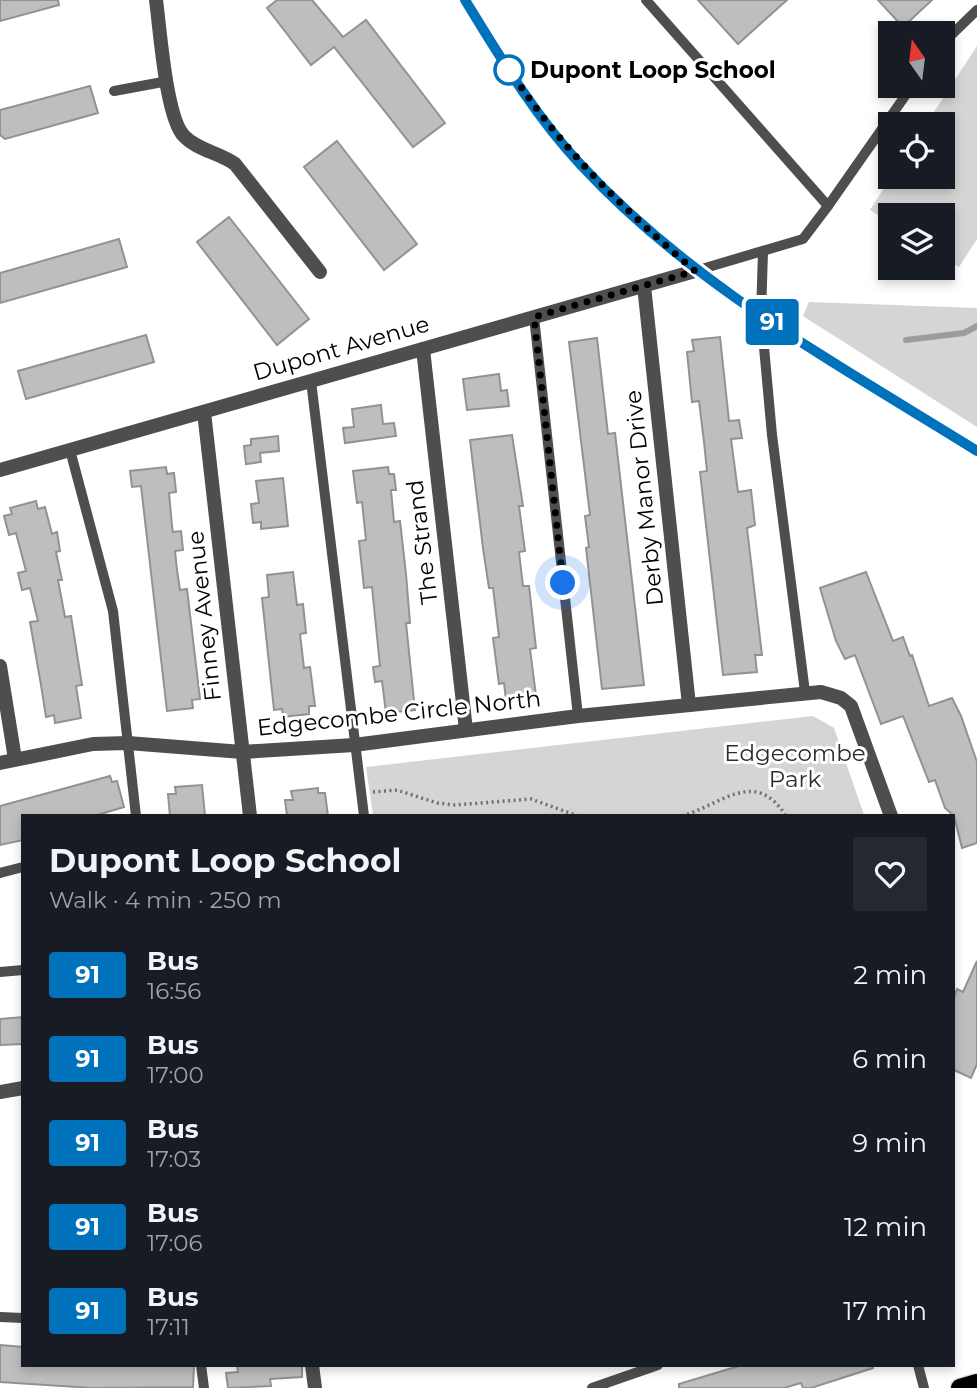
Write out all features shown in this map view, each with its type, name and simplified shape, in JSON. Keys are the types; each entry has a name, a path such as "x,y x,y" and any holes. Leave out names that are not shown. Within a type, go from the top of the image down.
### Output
{"main road":[{"path":"465,0 529,101 579,164 646,229 695,271 977,451"}],"street":[{"path":"156,0 176,127 191,143 222,155 235,164 320,272"},
{"name":"Dupont Avenue","path":"0,470 695,271"},
{"name":"Derby Manor Drive","path":"643,286 689,705"},
{"name":"The Strand","path":"423,349 466,730"},
{"name":"Finney Avenue","path":"204,412 250,814"},
{"path":"0,666 15,759"},
{"name":"Edgecombe Circle North","path":"0,763 93,744 128,743 243,752 354,745 578,716 804,692 832,694 851,706 890,814"},
{"path":"0,1092 21,1088"},
{"path":"312,1367 315,1388"}],"lane":[{"path":"646,0 828,206"},
{"path":"956,30 977,10"},
{"path":"114,91 168,81"},
{"path":"695,271 803,239 904,98"},
{"path":"763,252 761,314 772,435 804,692"},
{"path":"534,317 578,716"},
{"path":"312,381 364,814"},
{"path":"70,450 113,611 136,814"},
{"path":"0,873 21,868"},
{"path":"0,972 21,970"},
{"path":"0,1317 21,1318"},
{"path":"201,1367 204,1388"},
{"path":"592,1388 652,1367"},
{"path":"919,1367 924,1388"}],"path":[{"path":"361,794 397,790 437,803 456,805 531,799 572,814"},
{"path":"691,814 730,795 755,792 769,795 784,814"}],"green space":[{"path":"977,46 977,239 959,267 955,265 955,203 878,203 878,215 870,210 883,189 955,189 955,112 934,112 943,98 956,98 956,78"},
{"path":"809,302 977,308 977,427 803,316"},
{"name":"Edgecombe Park","path":"813,716 834,728 864,814 373,814 366,767"}],"building":[{"path":"0,0 58,0 59,5 0,21"},
{"path":"277,0 312,0 343,37 366,20 445,123 413,147 334,47 311,65 267,8"},
{"path":"698,0 787,0 738,44"},
{"path":"878,0 932,0 909,21 897,21"},
{"path":"90,86 98,113 5,139 0,135 0,110"},
{"path":"337,141 417,244 384,270 304,167"},
{"path":"229,217 309,319 277,345 197,242"},
{"path":"119,239 127,267 0,303 0,273"},
{"path":"146,335 154,362 26,399 18,371"},
{"path":"720,337 729,421 739,420 742,438 731,439 738,492 751,490 755,525 747,528 762,655 755,655 757,672 723,675 700,472 707,471 704,442 699,401 692,402 687,352 694,351 692,340"},
{"path":"597,338 608,434 615,433 644,685 602,689 586,548 589,547 585,516 590,515 569,342"},
{"path":"499,374 501,391 507,390 509,406 467,410 463,379"},
{"path":"381,405 383,424 394,423 396,436 345,443 343,428 354,427 352,409"},
{"path":"512,435 523,506 519,506 525,551 519,552 523,586 529,586 536,648 530,649 536,696 506,700 504,683 499,684 493,638 499,637 493,588 489,588 483,548 470,440"},
{"path":"278,436 279,451 260,453 261,462 246,464 244,446 251,445 251,439"},
{"path":"166,467 167,474 174,473 176,492 169,493 172,526 173,532 181,531 183,550 175,551 177,570 180,590 187,589 200,699 192,700 193,708 167,711 141,486 132,487 130,471"},
{"path":"388,467 389,474 394,474 396,490 391,490 394,522 400,521 406,574 410,623 406,623 415,710 386,713 382,681 375,682 373,667 380,666 372,587 364,588 359,541 366,540 362,502 357,503 353,471"},
{"path":"283,478 288,526 261,529 261,522 253,523 251,504 259,503 256,481"},
{"path":"36,501 38,509 45,507 52,534 57,532 60,551 56,552 62,580 58,580 65,617 71,616 82,685 76,686 81,718 55,723 54,715 46,717 30,622 38,621 30,588 22,590 18,573 26,571 16,533 9,535 4,516 12,514 10,508"},
{"path":"293,572 297,605 303,604 306,633 300,634 304,668 310,667 315,706 309,706 309,714 283,717 282,709 274,710 262,598 269,597 267,575"},
{"path":"866,572 893,641 903,637 910,656 912,655 929,706 952,698 977,762 977,843 962,848 955,814 945,808 935,780 929,782 903,716 881,724 855,655 845,659 836,641 820,588"},
{"path":"110,776 112,782 117,781 124,807 101,814 21,814 21,840 0,845 0,806"},
{"path":"202,785 205,814 170,814 168,794 176,794 175,787"},
{"path":"318,788 318,793 325,793 328,814 287,814 285,800 293,800 291,791"},
{"path":"977,961 977,1064 971,1078 955,1070 955,995 957,989 963,992"},
{"path":"21,1017 21,1044 0,1045 0,1019"},
{"path":"0,1345 21,1347 21,1367 194,1367 193,1387 92,1388 0,1382"},
{"path":"237,1367 302,1367 302,1377 270,1379 271,1386 228,1388 226,1373 238,1372"},
{"path":"735,1367 873,1368 811,1388 803,1388 801,1383 784,1388 679,1388 679,1384"}],"waterway":[{"path":"906,340 964,333 977,326"}],"bus line":[{"name":"91","path":"465,0 529,101 579,164 646,229 695,271 788,333 977,451"}],"place":[{"name":"Dupont Loop School","path":"509,70"}],"route":[{"path":"509,70 505,63 529,101 579,164 646,229 695,271 534,317 563,583"}]}
